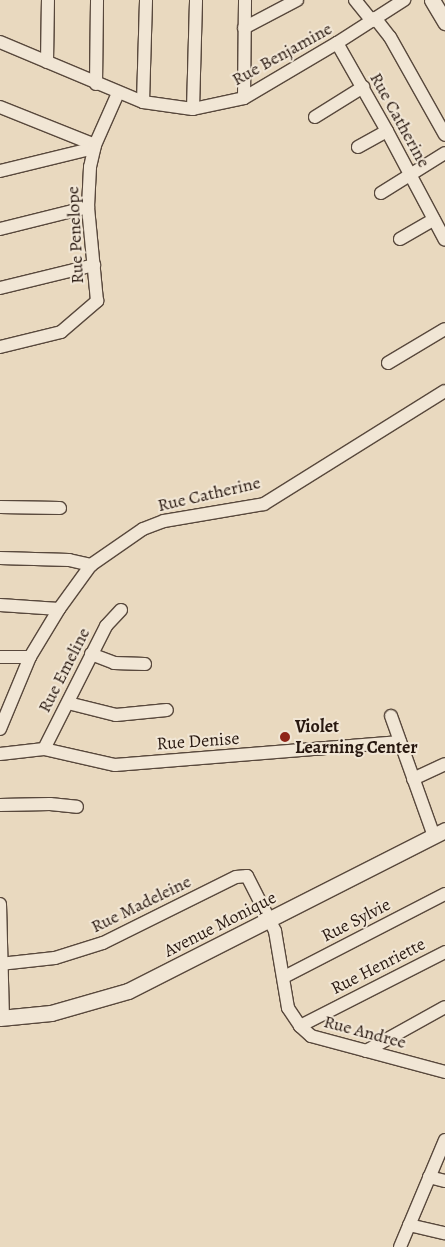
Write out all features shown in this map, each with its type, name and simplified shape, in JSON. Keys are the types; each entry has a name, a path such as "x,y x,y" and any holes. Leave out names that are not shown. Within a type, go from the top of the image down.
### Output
{"street":[{"path":"47,62 48,0"},
{"path":"96,84 97,0"},
{"path":"143,102 146,0"},
{"path":"193,109 196,0"},
{"path":"244,98 245,0"},
{"path":"244,28 297,0"},
{"path":"355,0 390,37 445,135"},
{"name":"Rue Benjamine","path":"0,42 96,84 143,102 193,109 244,98 337,43 404,0"},
{"path":"432,0 445,22"},
{"name":"Rue Catherine","path":"337,43 363,87 445,240"},
{"path":"315,117 363,87"},
{"name":"Rue Penelope","path":"0,347 62,332 96,301 88,207 94,146 118,93"},
{"path":"4,111 94,146"},
{"path":"358,147 387,131"},
{"path":"0,171 94,146"},
{"path":"381,193 445,153"},
{"path":"0,229 88,207"},
{"path":"400,239 434,220"},
{"path":"0,288 94,264"},
{"path":"388,363 445,329"},
{"name":"Rue Catherine","path":"0,729 5,701 59,609 91,565 143,529 164,521 264,504 445,391"},
{"path":"0,508 60,508"},
{"path":"0,558 69,560 91,565"},
{"path":"0,606 59,609"},
{"name":"Rue Emeline","path":"44,749 106,626 122,610"},
{"path":"91,654 114,663 145,664"},
{"path":"0,657 30,657"},
{"path":"68,703 116,715 167,710"},
{"path":"391,716 413,779 439,832"},
{"name":"Rue Denise","path":"0,754 44,749 115,765 400,742"},
{"path":"413,779 445,764"},
{"path":"0,805 50,804 77,807"},
{"name":"Avenue Monique","path":"1,1018 51,1012 128,991 439,832"},
{"name":"Rue Madeleine","path":"1,964 55,958 104,944 236,877 246,876 270,919"},
{"name":"Rue Sylvie","path":"284,977 445,894"},
{"path":"0,904 1,1018"},
{"name":"Rue Andree","path":"270,919 275,931 288,1008 300,1026 311,1036 445,1072"},
{"name":"Rue Henriette","path":"300,1026 445,952"},
{"path":"366,1050 439,1015 445,1007"},
{"path":"400,1247 445,1140"},
{"path":"429,1177 445,1181"},
{"path":"409,1225 445,1233"}],"place":[{"name":"Violet Learning Center","path":"285,737"}]}
